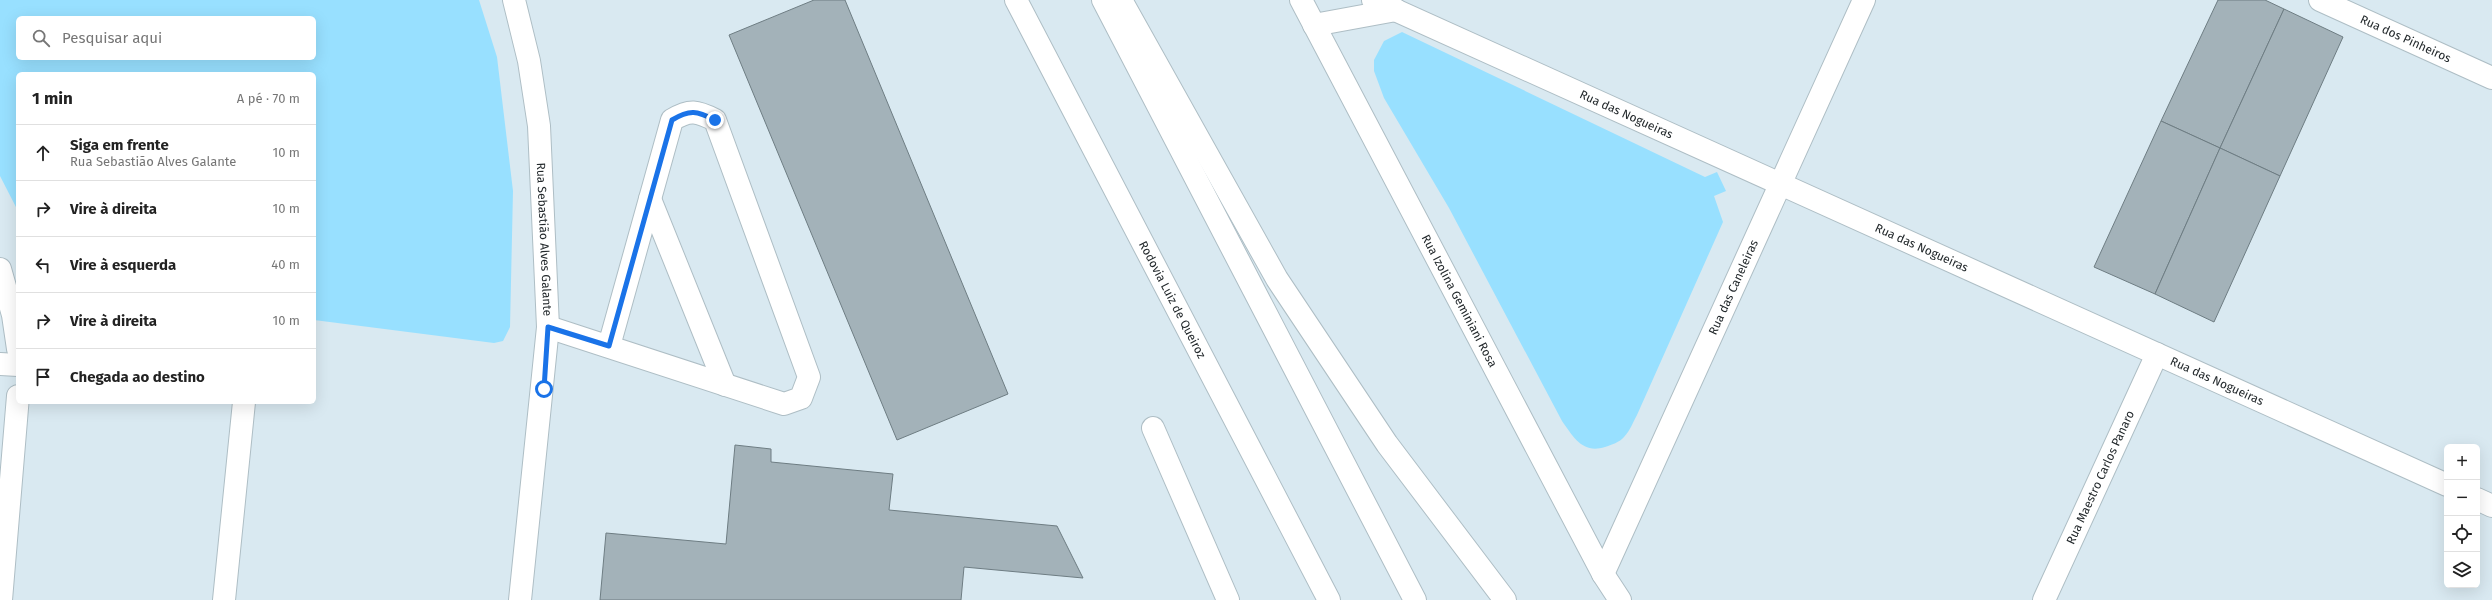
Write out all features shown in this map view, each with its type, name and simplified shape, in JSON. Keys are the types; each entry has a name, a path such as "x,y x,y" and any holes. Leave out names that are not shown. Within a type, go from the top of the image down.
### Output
{"main road":[{"name":"Rua Sebastião Alves Galante","path":"514,0 529,61 539,126 548,327 520,600"},
{"name":"Rodovia Luiz de Queiroz","path":"1016,0 1329,600"},
{"path":"1103,0 1415,600"},
{"path":"1121,0 1277,279 1386,444 1506,600"},
{"name":"Rua Izolina Geminiani Rosa","path":"1301,0 1603,574 1620,600"},
{"name":"Rua das Nogueiras","path":"1373,0 2444,484"},
{"name":"Rua das Caneleiras","path":"1603,574 1864,0"},
{"name":"Rua dos Pinheiros","path":"2320,0 2492,78"},
{"path":"1314,25 1396,10"},
{"path":"548,327 784,404 801,398 809,377 715,120 700,113 686,112 672,120 609,346"},
{"path":"650,199 725,385"},
{"path":"0,269 13,315 16,335"},
{"name":"Rua Maestro Carlos Panaro","path":"2044,600 2157,354"},
{"path":"0,364 16,365"},
{"path":"1,600 17,404"},
{"path":"224,600 244,404"},
{"path":"1153,428 1228,600"},
{"path":"2480,500 2492,506"}],"shaded area":[{"path":"0,0 479,0 497,57 513,191 510,327 503,341 494,343 316,320 316,72 16,72 16,207 0,176"},
{"path":"1402,32 1705,177 1717,172 1726,191 1714,196 1723,222 1637,415 1628,432 1618,442 1597,449 1585,446 1575,439 1562,421 1449,208 1384,98 1374,71 1374,60 1384,41"}],"building":[{"path":"814,0 845,0 1008,394 897,440 729,35"},
{"path":"2218,0 2265,0 2284,9 2220,148 2161,121"},
{"path":"2284,9 2343,37 2280,176 2220,148"},
{"path":"2161,121 2220,148 2155,294 2094,267"},
{"path":"2220,148 2280,176 2214,322 2155,294"},
{"path":"735,445 771,449 771,462 893,474 889,510 1057,526 1083,578 964,567 961,600 600,600 606,533 726,544"}],"route":[{"path":"544,389 548,327 609,346 672,120 686,112 700,113 715,120"}]}
